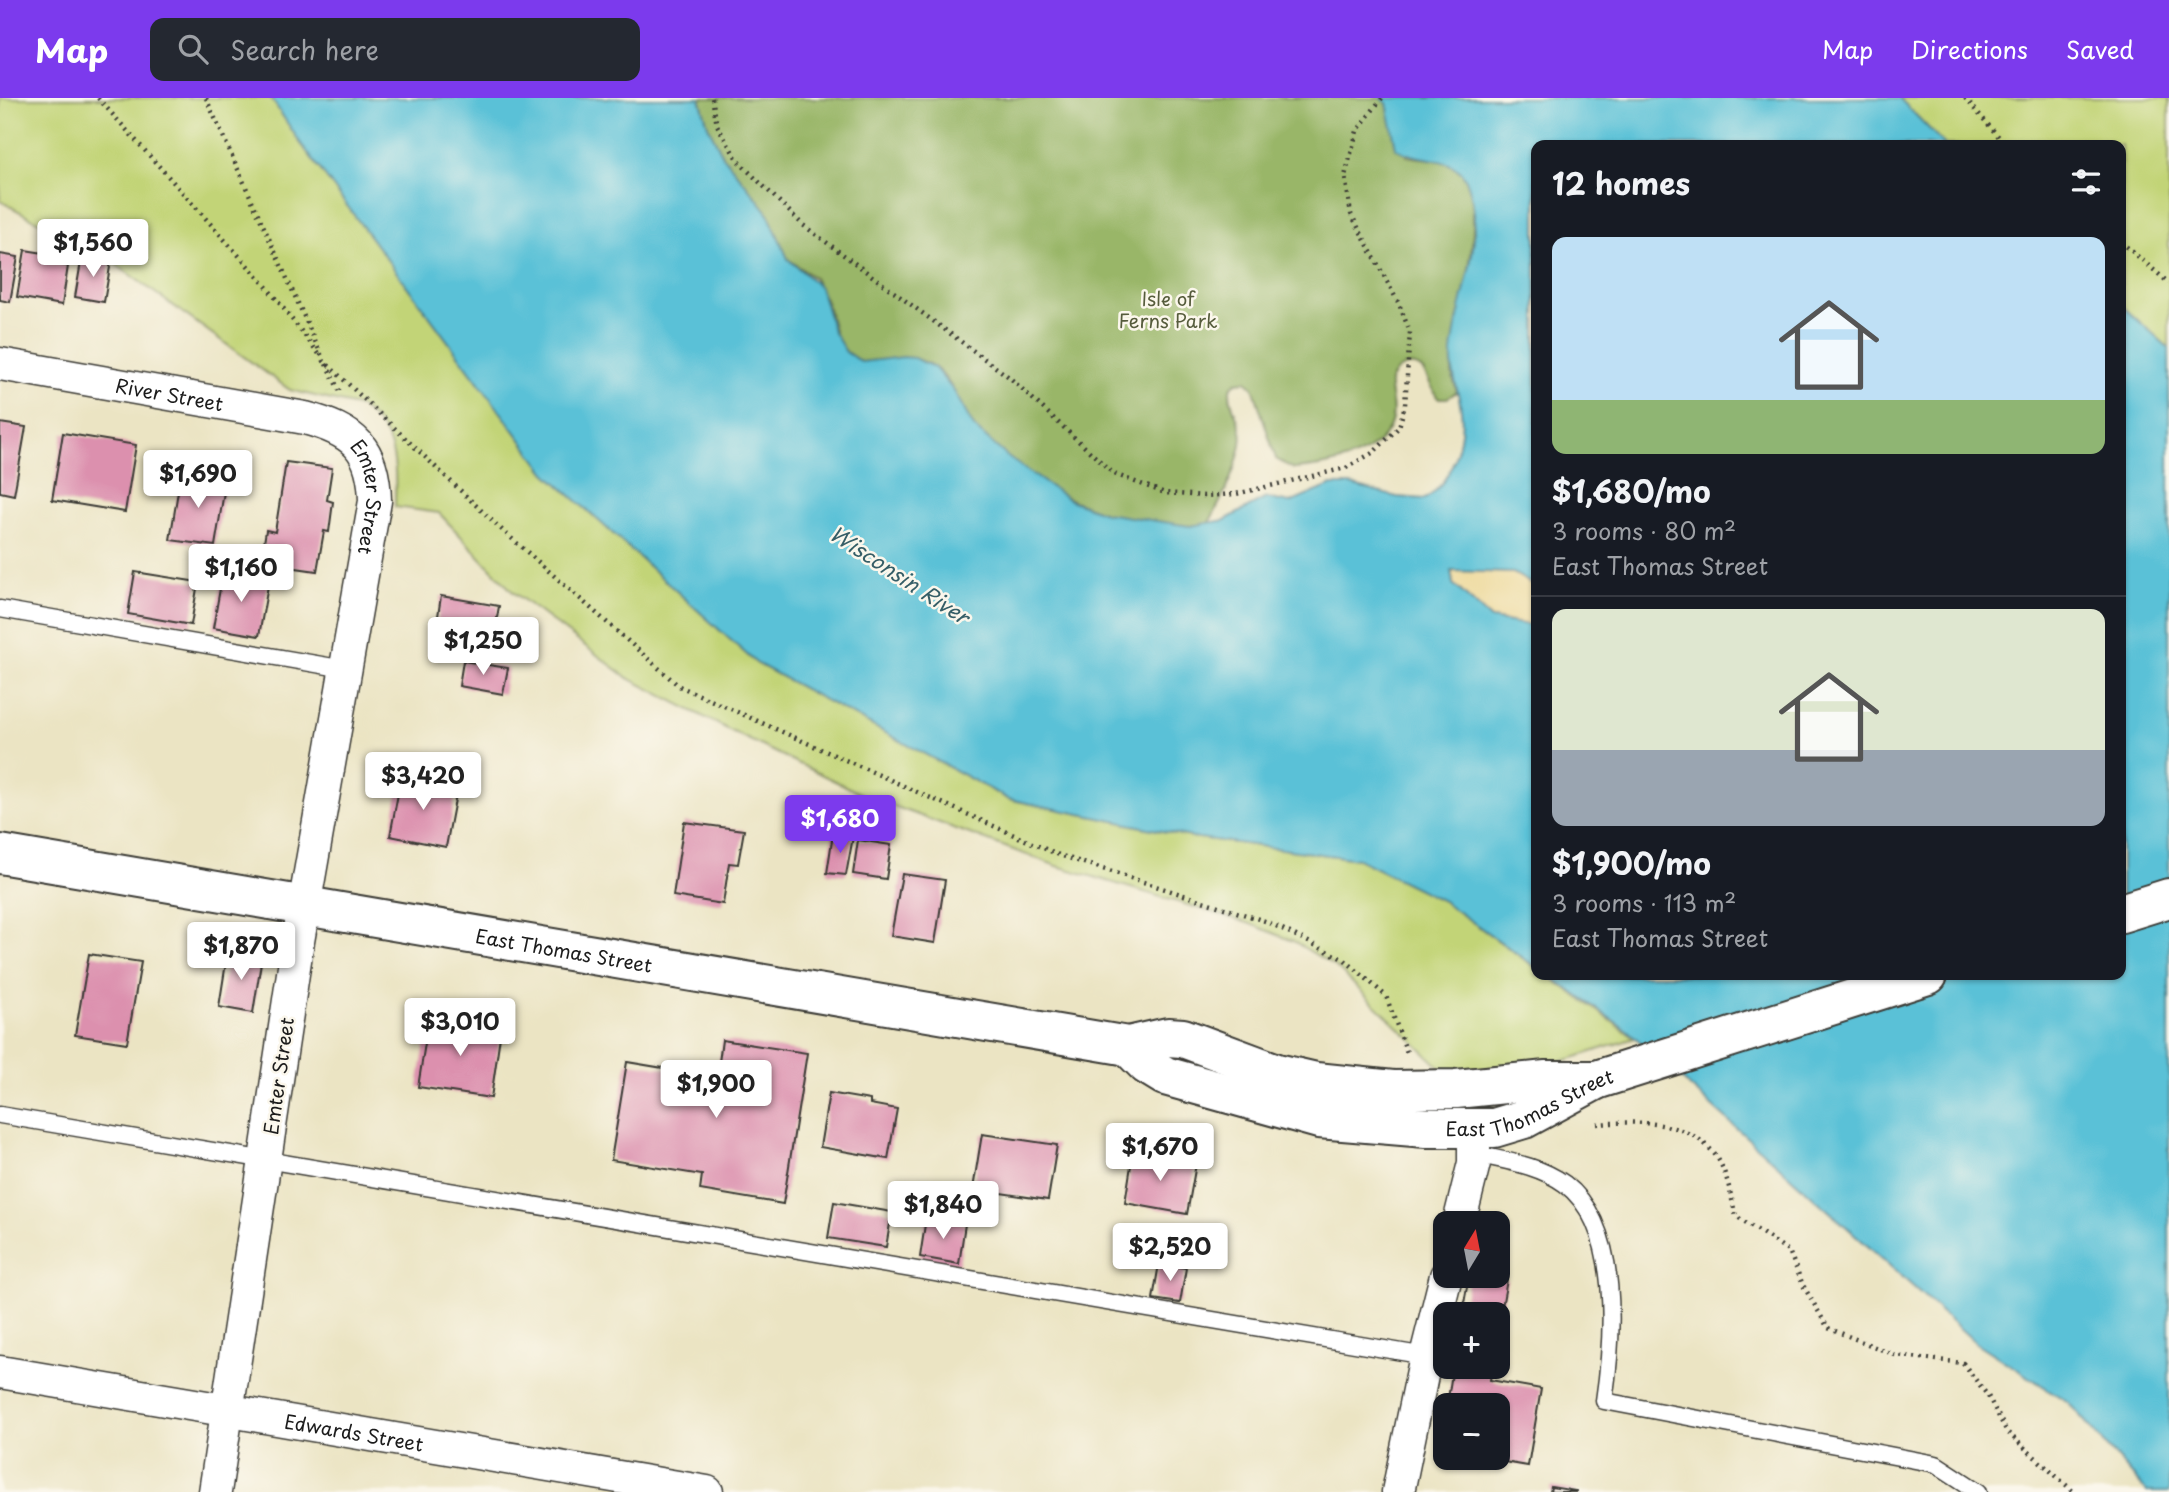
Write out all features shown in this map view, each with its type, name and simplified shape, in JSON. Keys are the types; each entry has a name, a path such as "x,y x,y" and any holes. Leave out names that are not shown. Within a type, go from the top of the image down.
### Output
{"main road":[{"name":"East Thomas Street","path":"0,854 1128,1046 1168,1037 1183,1038 1277,1073 1316,1082 1393,1090 1455,1089 1546,1080 1596,1080"},
{"path":"2126,912 2169,898"},
{"path":"1596,1080 1912,980"},
{"name":"East Thomas Street","path":"1128,1046 1147,1065 1165,1076 1296,1113 1474,1142 1596,1080"}],"street":[{"name":"River Street","path":"0,364 337,426"},
{"name":"Emter Street","path":"215,1492 304,907 375,501 372,466 358,445 337,426"},
{"path":"1461,1211 1474,1142"},
{"path":"1398,1492 1443,1288"},
{"name":"Edwards Street","path":"0,1372 707,1492"}],"lane":[{"path":"0,609 345,669"},
{"path":"0,1115 1426,1356"},
{"path":"1474,1142 1536,1168 1565,1185 1583,1204 1601,1245 1611,1295 1612,1340 1604,1401 1936,1464 1979,1492"}],"path":[{"path":"98,98 266,286 324,361 501,529 679,686 1059,855 1268,922 1345,960 1386,996 1408,1060"},
{"path":"206,98 341,394 337,426"},
{"path":"712,98 717,125 738,161 803,225 1009,377 1114,474 1164,493 1204,496 1236,494 1346,468 1374,452 1399,427 1405,405 1410,332 1399,304 1358,231 1346,196 1346,162 1357,131 1382,98"},
{"path":"1965,98 2002,140"},
{"path":"2126,246 2169,284"},
{"path":"1585,1128 1635,1122 1662,1125 1694,1136 1718,1158 1735,1216 1789,1251 1803,1284 1828,1328 1895,1355 1963,1363 1987,1396 2007,1433 2074,1492"}],"green space":[{"path":"0,98 271,98 299,141 546,473 756,663 1008,799 1191,837 1358,859 1443,901 1531,964 1531,980 1554,980 1635,1038 1567,1060 1449,1076 1336,967 1293,941 1248,923 1057,866 866,796 737,734 628,678 513,592 439,513 395,507 394,464 388,439 382,428 360,407 290,390 111,261 0,201"},
{"name":"Isle of Ferns Park","path":"700,98 1380,98 1387,102 1407,156 1450,163 1465,177 1472,200 1470,260 1452,371 1457,392 1447,398 1438,398 1420,368 1402,368 1390,381 1392,419 1387,432 1378,443 1352,458 1322,466 1294,469 1276,459 1253,387 1246,381 1236,382 1230,389 1230,395 1241,431 1240,451 1225,492 1208,524 1176,526 1144,523 1081,504 1023,471 998,450 969,420 945,377 929,364 913,359 861,362 846,352 837,341 826,301 814,278 788,259 767,211 723,156 708,126"},
{"path":"1899,98 2169,98 2169,348 2126,309 2126,140 1940,140"}],"sand":[{"path":"1451,570 1513,573 1531,583 1531,625 1491,619 1453,584"}],"water":[{"name":"Wisconsin River","path":"271,98 700,98 708,126 723,156 767,211 788,259 820,287 833,331 846,352 861,362 903,357 914,358 934,367 954,391 974,427 1009,458 1070,500 1105,513 1190,526 1225,520 1266,498 1290,503 1332,485 1350,485 1397,497 1425,499 1449,472 1461,434 1460,403 1452,367 1452,352 1473,245 1475,223 1472,201 1466,180 1453,166 1414,156 1396,148 1387,103 1380,98 1899,98 1940,140 1531,140 1531,583 1513,573 1451,571 1453,584 1491,619 1531,625 1531,963 1443,901 1358,859 1191,837 1008,799 756,663 546,473 299,141"},
{"path":"2126,309 2169,348 2169,1492 2147,1492 2068,1402 1976,1343 1627,1030 1555,980 2126,980"}],"building":[{"path":"25,250 50,254 48,263 68,266 62,305 17,297"},
{"path":"0,254 18,257 10,302 0,300"},
{"path":"82,256 111,261 104,302 75,297"},
{"path":"0,423 26,427 14,495 0,492"},
{"path":"63,433 136,445 125,512 52,500"},
{"path":"286,462 332,468 327,500 333,502 329,532 324,531 317,571 261,563 266,530 275,532"},
{"path":"181,473 226,480 215,546 170,540"},
{"path":"135,572 198,582 191,625 128,614"},
{"path":"223,572 269,580 259,636 213,628"},
{"path":"441,596 499,606 490,660 433,650"},
{"path":"463,661 508,668 503,694 459,686"},
{"path":"401,778 457,789 446,847 390,836"},
{"path":"684,822 744,830 738,864 729,863 723,904 673,896"},
{"path":"833,834 853,837 846,875 827,873"},
{"path":"858,840 891,845 886,879 853,874"},
{"path":"902,874 945,880 935,943 891,936"},
{"path":"228,950 262,956 253,1013 219,1007"},
{"path":"89,954 141,962 127,1043 75,1035"},
{"path":"429,1018 501,1029 491,1098 418,1087"},
{"path":"722,1040 807,1053 783,1204 700,1190 702,1175 611,1160 627,1062 717,1077"},
{"path":"829,1093 870,1100 870,1104 897,1109 888,1159 820,1147"},
{"path":"982,1134 1057,1145 1048,1200 973,1189"},
{"path":"1133,1153 1196,1164 1187,1214 1125,1203"},
{"path":"834,1202 892,1212 886,1247 828,1238"},
{"path":"926,1218 965,1224 959,1264 920,1257"},
{"path":"1159,1264 1186,1268 1180,1303 1153,1299"},
{"path":"1467,1288 1506,1288 1503,1302 1464,1302"},
{"path":"1451,1379 1490,1379 1541,1389 1528,1466 1510,1463 1510,1393 1449,1393"},
{"path":"1551,1487 1576,1491 1576,1492 1550,1492"}]}
